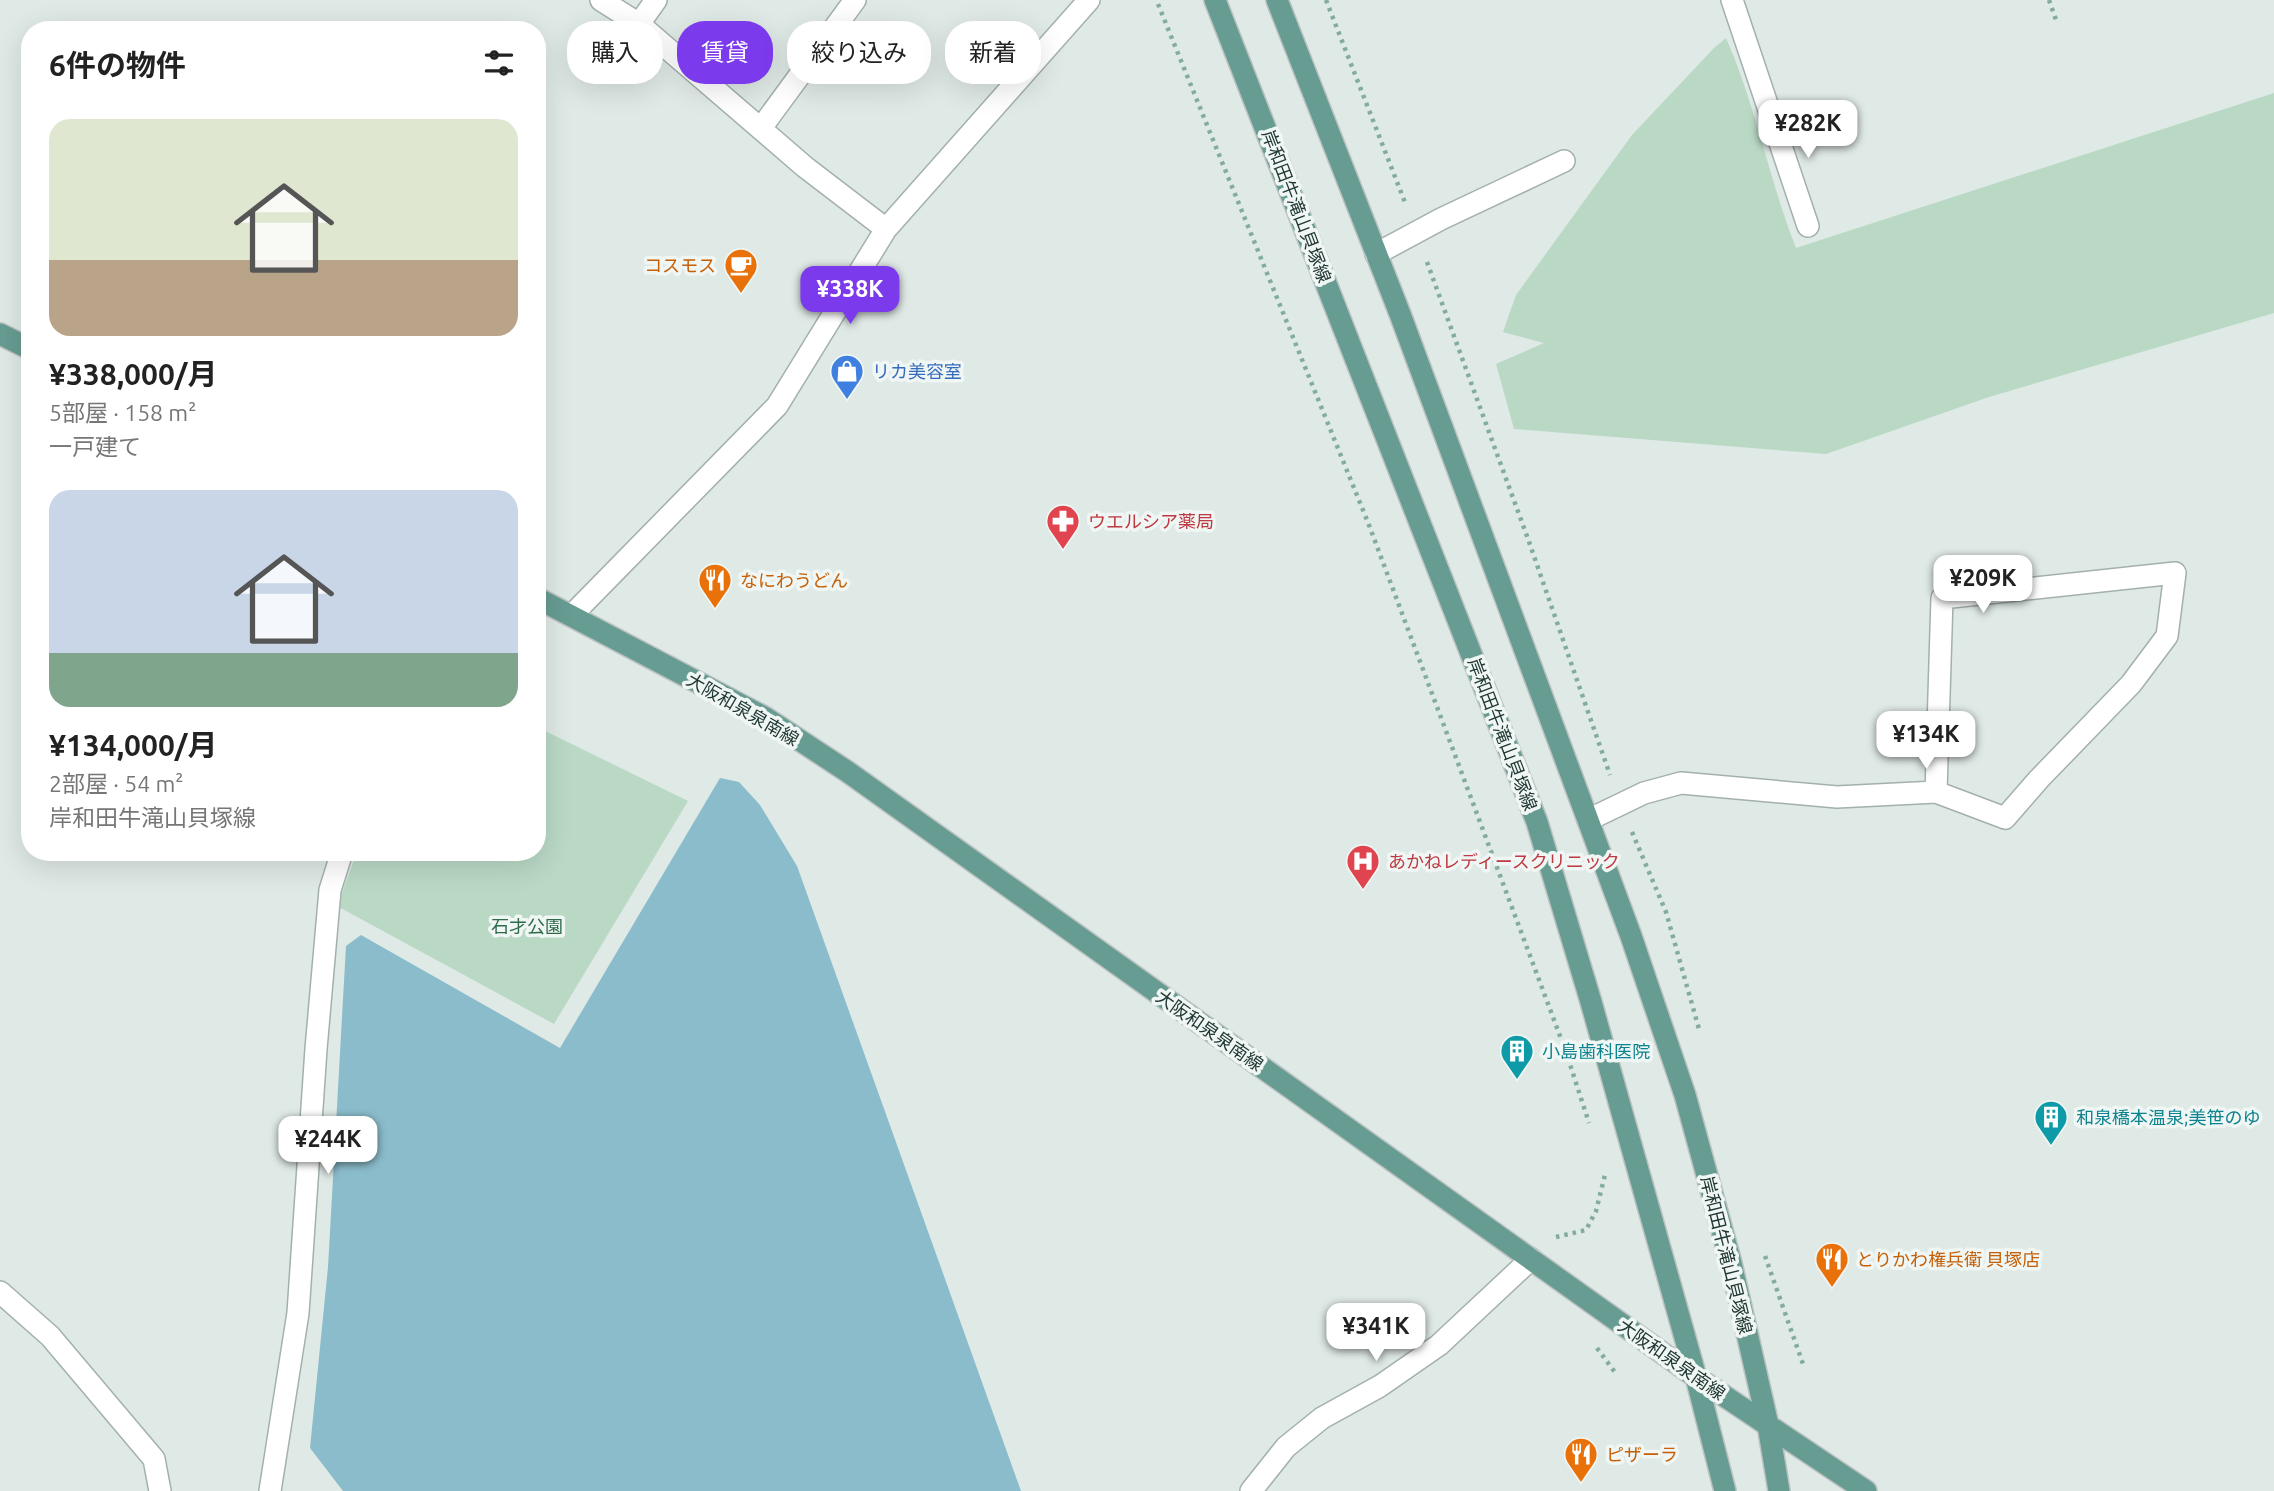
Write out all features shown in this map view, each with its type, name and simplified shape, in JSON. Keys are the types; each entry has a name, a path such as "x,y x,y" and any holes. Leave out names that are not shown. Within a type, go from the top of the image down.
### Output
{"main road":[{"name":"岸和田牛滝山貝塚線","path":"1215,0 1537,822 1591,1002 1696,1377 1725,1491"},
{"name":"岸和田牛滝山貝塚線","path":"1277,0 1376,254 1588,820 1685,1095 1731,1263 1768,1425 1779,1491"},
{"path":"0,334 21,344"},
{"name":"大阪和泉泉南線","path":"546,602 766,719 848,772 1696,1377 1866,1491"}],"street":[{"path":"601,0 634,21"},
{"path":"641,21 656,0"},
{"path":"761,128 855,0"},
{"path":"572,615 777,406 886,229 1089,0"},
{"path":"1732,0 1808,226"},
{"path":"663,44 886,229"},
{"path":"1376,254 1564,160"},
{"path":"1588,820 1644,793 1681,783 1837,797 1936,792 2005,818 2131,684 2167,636 2175,573 1942,598 1936,792"},
{"path":"270,1491 298,1313 330,890 339,861"},
{"path":"1251,1491 1286,1447 1322,1418 1380,1386 1439,1345 1531,1259"},
{"path":"0,1292 50,1336 154,1459 160,1491"}],"path":[{"path":"1326,0 1416,232 1528,539 1620,805 1666,912 1699,1029"},
{"path":"2049,0 2056,20"},
{"path":"1158,4 1368,525 1566,1052 1590,1126"},
{"path":"1556,1237 1586,1230 1595,1211 1605,1175 1602,1163"},
{"path":"1762,1248 1803,1364"}],"green space":[{"path":"1726,38 1746,90 1796,248 2274,93 2274,313 1989,397 1826,454 1514,429 1496,364 1544,343 1503,332 1516,295 1632,135"},
{"name":"石才公園","path":"546,731 688,801 554,1024 337,906 354,861 546,861"}],"water":[{"path":"720,778 739,782 760,805 797,866 1021,1491 343,1491 310,1448 328,1267 346,946 361,935 560,1048"}],"place":[{"name":"コスモス","path":"741,295"},
{"name":"リカ美容室","path":"847,401"},
{"name":"ウエルシア薬局","path":"1063,551"},
{"name":"なにわうどん","path":"715,610"},
{"name":"あかねレディースクリニック","path":"1363,891"},
{"name":"小島歯科医院","path":"1517,1081"},
{"name":"和泉橋本温泉;美笹のゆ","path":"2051,1147"},
{"name":"とりかわ権兵衛 貝塚店","path":"1832,1289"},
{"name":"ピザーラ","path":"1581,1484"}]}
